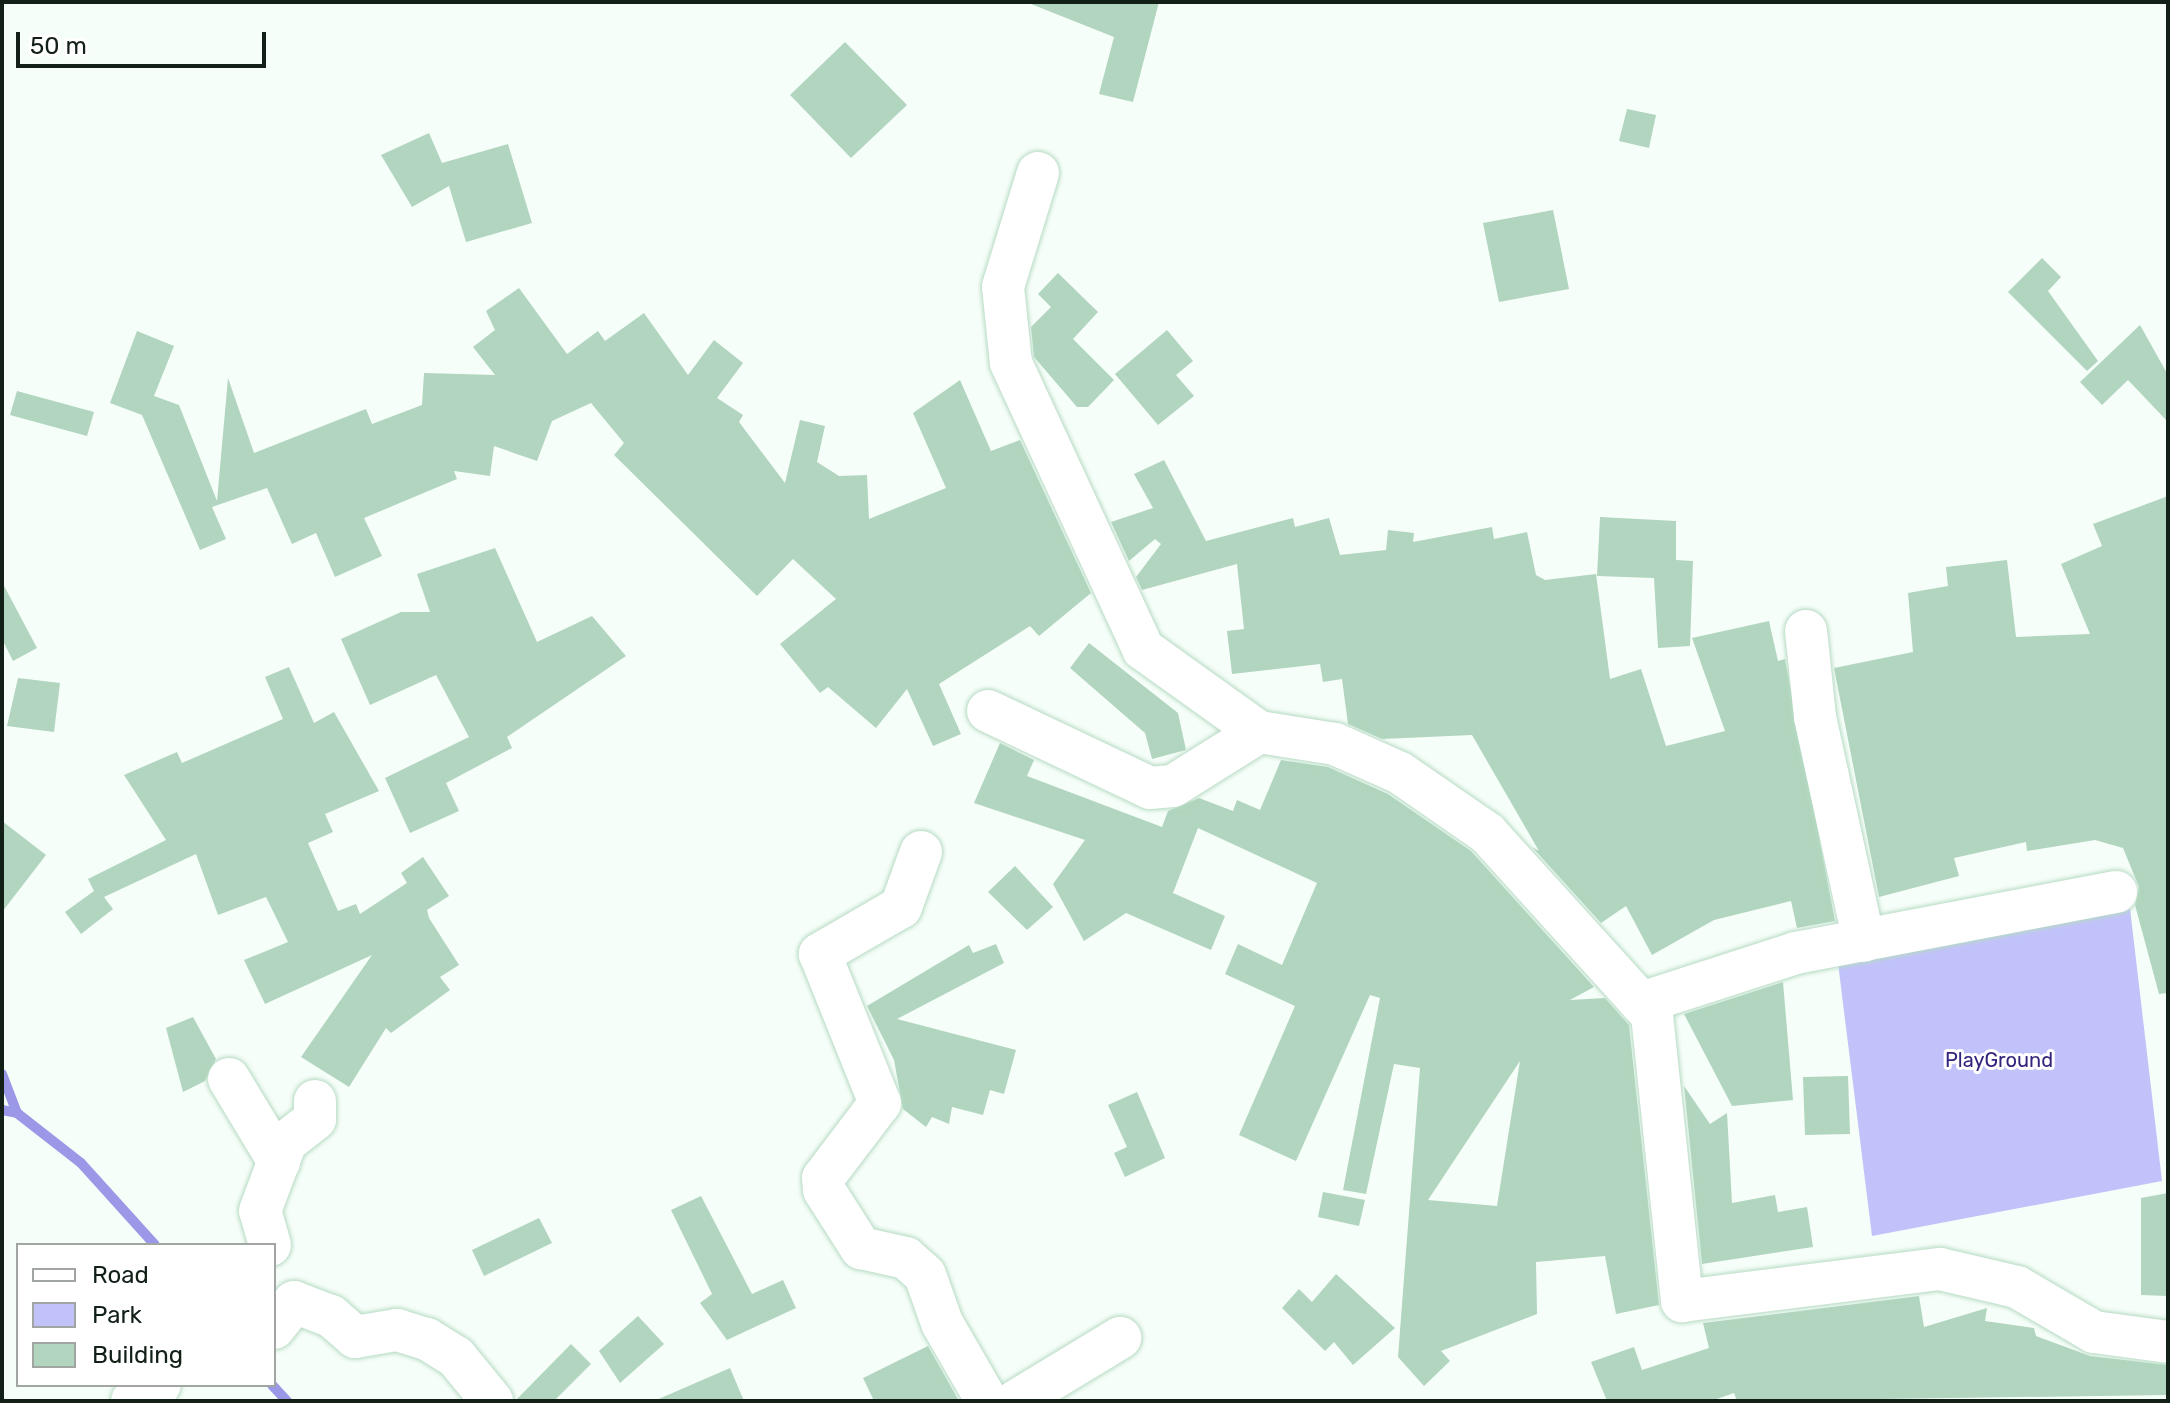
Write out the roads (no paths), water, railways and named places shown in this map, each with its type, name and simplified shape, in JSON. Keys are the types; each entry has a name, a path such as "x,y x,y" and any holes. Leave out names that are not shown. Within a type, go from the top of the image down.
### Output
{"street":[{"path":"1038,173 1003,287 1011,363 1143,649 1259,732 1335,744 1438,795 1529,873 1641,1003 1654,1026 1682,1301 1940,1269 2017,1287 2094,1332 2168,1342"},
{"path":"1806,631 1815,717 1864,941"},
{"path":"988,711 1150,788 1173,786 1259,732"},
{"path":"921,852 901,907 820,954 880,1103 823,1178 824,1190 861,1248 906,1258 925,1275 942,1323 987,1401"},
{"path":"1641,1003 1771,960 2116,892"},
{"path":"229,1079 279,1162"},
{"path":"269,1243 259,1218 286,1142 315,1119 315,1101"},
{"path":"276,1265 284,1315 331,1316 355,1337 397,1330 427,1339 456,1357 492,1401"},
{"path":"1016,1401 1120,1338"},
{"path":"132,1401 156,1387"}],"waterway":[{"path":"2,1074 17,1113"},
{"path":"2,1110 17,1113 81,1163 153,1243"},
{"path":"274,1387 287,1401"}],"park label":[{"name":"PlayGround","path":"1999,1060"}]}
